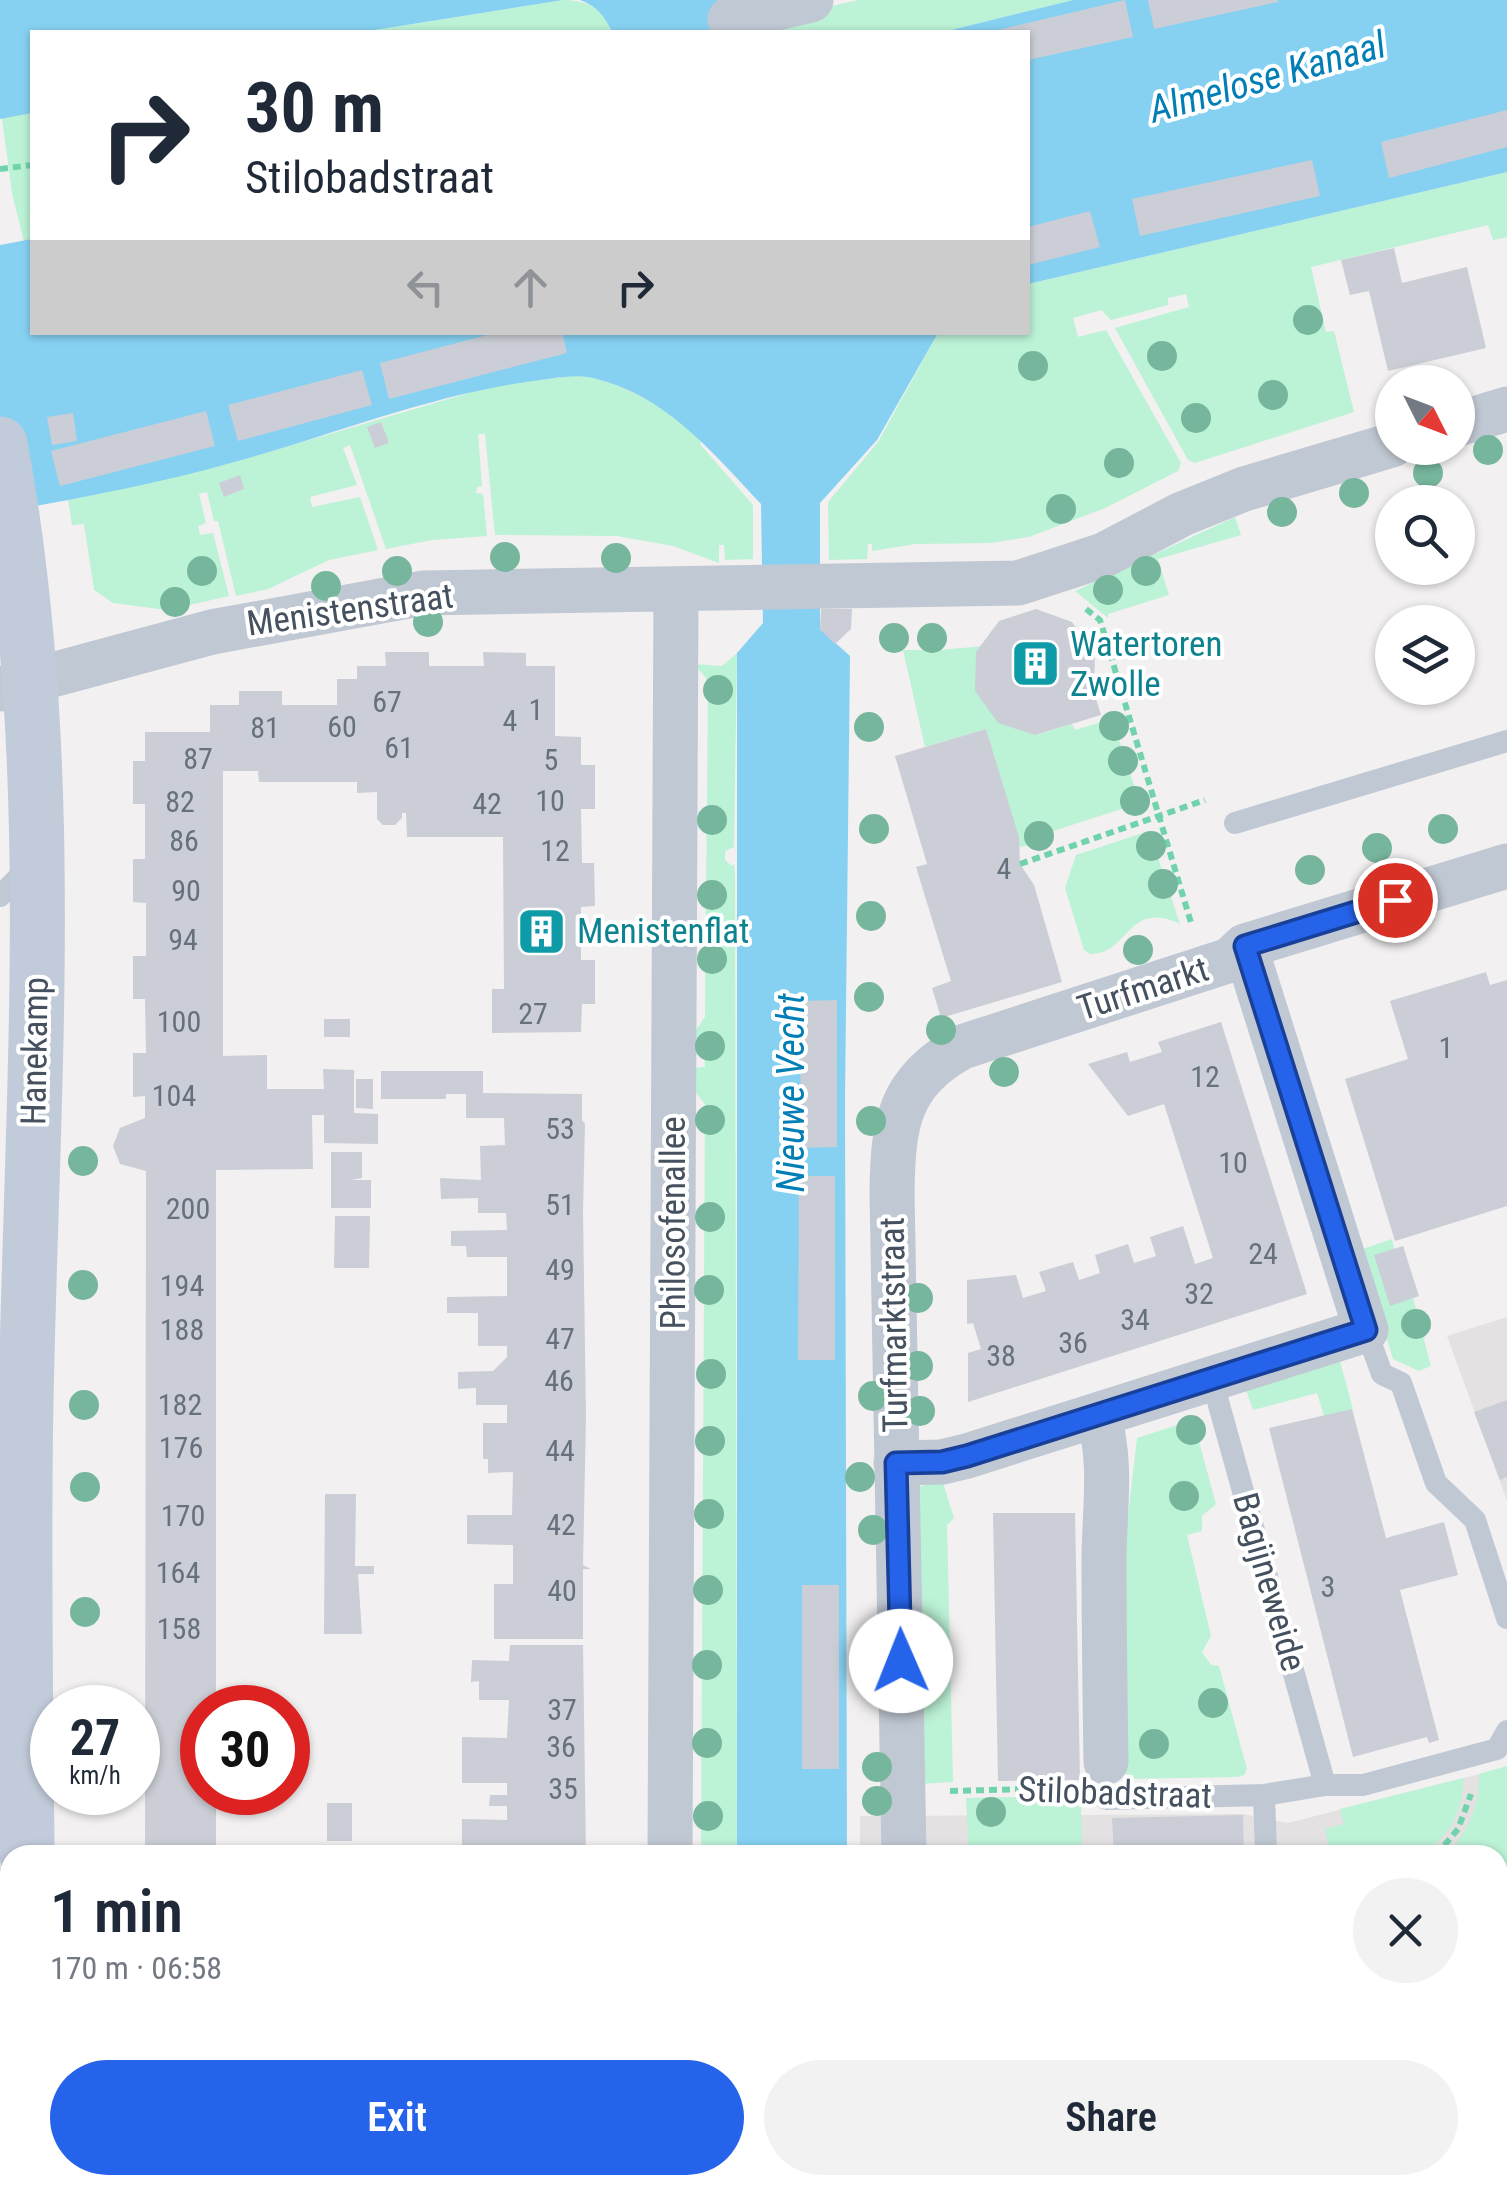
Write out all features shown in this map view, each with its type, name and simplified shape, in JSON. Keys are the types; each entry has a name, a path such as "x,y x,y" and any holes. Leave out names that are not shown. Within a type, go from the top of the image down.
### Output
{"main road":[{"name":"Hanekamp","path":"0,444 15,525 26,1402 27,1845"}],"street":[{"path":"730,19 811,0"},
{"path":"1475,419 1507,409"},
{"path":"676,590 1018,583 1104,554 1212,500 1375,449"},
{"name":"Menistenstraat","path":"16,686 212,632 424,593 676,590"},
{"name":"Philosofenallee","path":"670,1845 676,590"},
{"name":"Turfmarkt","path":"907,1097 927,1069 962,1047 1507,866"},
{"path":"896,1463 942,1462 1366,1330 1226,957"},
{"name":"Turfmarktstraat","path":"904,1845 892,1169 894,1142 907,1097"},
{"path":"1098,1415 1106,1440 1107,1474 1106,1780"}],"lane":[{"path":"1235,823 1507,741"},
{"path":"1366,1330 1382,1374 1401,1383 1436,1482 1475,1520 1507,1618"},
{"name":"Bagijneweide","path":"1212,1380 1326,1785"},
{"name":"Stilobadstraat","path":"1106,1780 1264,1795 1326,1785 1363,1785 1497,1748 1507,1731"},
{"path":"1264,1795 1266,1845"}],"path":[{"path":"0,169 30,165"},
{"path":"1060,571 1070,600 1074,599 1100,620 1157,816 1226,957"},
{"path":"1020,864 1213,797"},
{"path":"1444,1845 1458,1829 1470,1803 1471,1776 1466,1758"},
{"name":"Stilobadstraat","path":"904,1792 1080,1788 1106,1780"}],"shaded area":[{"path":"1507,1317 1507,1501 1447,1336"},
{"path":"1507,1767 1507,1845 860,1845 860,1816 1243,1814 1288,1823"}],"green space":[{"path":"563,0 594,7 611,30 375,30"},
{"path":"859,0 1073,0 951,30 728,29"},
{"path":"30,113 30,240 24,242 12,193 2,118"},
{"path":"1507,172 1507,237 1493,240 1488,225 1311,267 1326,332 1334,331 1354,412 1195,463 1188,460 1115,328 1189,307 1186,294 1168,298 1168,305 1111,320 1101,310 1073,318 1078,337 1106,330 1181,463 1178,471 1105,508 1029,537 990,543 915,544 872,551 872,544 868,544 867,559 829,560 828,502 878,442 937,335 1030,335 1030,284"},
{"path":"581,375 646,399 702,441 700,444 753,505 753,559 725,560 724,545 719,545 719,563 673,546 617,536 495,535 485,434 478,434 482,486 477,487 476,493 483,494 487,536 432,540 386,549 350,445 343,448 357,485 310,497 312,507 360,497 378,550 329,560 268,589 236,596 207,492 199,494 206,523 198,526 200,535 213,533 229,596 167,610 113,603 94,590 84,524 72,525 68,500 228,464 496,385"},
{"path":"1235,517 1241,535 1158,559 1169,595 1108,614 1108,618 1075,591"},
{"path":"998,645 1036,735 1072,724 1075,730 1112,719 1140,803 1050,832 1052,841 1020,847 986,729 925,747 903,650"},
{"path":"737,653 734,847 725,851 725,860 734,864 735,875 737,1845 701,1845 705,1104 693,1089 693,1068 705,1067 704,1055 694,1055 694,1033 705,1017 708,689 706,678 694,664 722,666"},
{"path":"1149,831 1180,924 1149,918 1113,946 1090,954 1084,950 1065,888 1076,855"},
{"path":"1392,1239 1390,1305 1413,1298 1431,1366 1419,1371 1393,1359 1360,1250"},
{"path":"1339,1358 1353,1409 1324,1416 1317,1393 1253,1410 1245,1387"},
{"path":"1193,1420 1216,1504 1202,1516 1202,1531 1187,1535 1211,1636 1202,1652 1211,1665 1219,1666 1247,1769 1238,1777 1126,1779 1122,1607 1137,1438"},
{"path":"942,1480 954,1518 947,1525 953,1782 918,1784 918,1487"},
{"path":"1507,1766 1507,1845 1454,1845 1471,1818 1479,1774"},
{"path":"1463,1778 1457,1812 1434,1845 1328,1845 1325,1829 1344,1824 1340,1809"},
{"path":"1081,1796 1082,1845 969,1845 966,1798"}],"water":[{"path":"0,0 563,0 375,30 30,30 30,113 0,119"},
{"path":"580,0 720,0 729,30 611,30 591,5"},
{"name":"Almelose Kanaal","path":"1073,0 1507,0 1507,172 1030,284 1030,30 951,30"},
{"name":"Nieuwe Vecht","path":"30,239 30,335 937,335 877,440 820,503 820,629 850,656 845,1098 847,1845 737,1845 737,653 763,623 761,504 706,446 665,412 619,386 574,376 462,395 203,471 0,512 0,245"}],"building":[{"path":"1125,0 1133,37 1030,60 1030,30 998,30"},
{"path":"1148,0 1278,0 1278,2 1154,29"},
{"path":"1507,110 1507,147 1389,178 1381,142"},
{"path":"1312,160 1320,196 1140,236 1132,199"},
{"path":"1090,211 1100,247 1030,264 1030,226"},
{"path":"1394,248 1402,283 1467,267 1486,348 1414,365 1387,365 1369,291 1350,295 1341,260"},
{"path":"487,335 563,335 567,353 389,399 380,363"},
{"path":"362,370 372,405 238,441 228,405"},
{"path":"206,411 215,446 60,486 51,451"},
{"path":"73,413 77,441 52,445 47,417"},
{"path":"381,422 389,443 375,448 367,427"},
{"path":"240,475 244,489 224,497 219,483"},
{"path":"821,609 852,609 851,629 835,644 820,629"},
{"name":"Watertoren Zwolle","path":"1036,609 1072,622 1095,654 1094,692 1101,715 1035,735 998,723 975,691 976,652 999,621"},
{"name":"Menistenflat","path":"385,652 429,652 429,666 484,666 483,652 526,653 526,666 555,666 555,736 581,737 581,765 595,765 595,809 581,809 582,863 594,863 595,906 581,907 581,960 595,960 595,1004 582,1004 581,1032 492,1033 492,989 504,989 503,837 407,837 406,813 395,825 383,825 377,819 377,792 357,793 357,782 259,782 258,771 223,771 223,1056 267,1055 267,1089 324,1089 323,1069 354,1070 354,1113 378,1114 378,1144 324,1143 324,1115 312,1115 313,1169 216,1170 216,1685 180,1685 180,1815 216,1815 216,1845 145,1845 145,1815 160,1815 160,1685 145,1685 146,1171 120,1164 113,1146 120,1128 145,1118 145,1096 133,1097 133,1053 146,1053 145,999 133,999 133,956 146,956 146,903 133,902 133,859 145,859 145,804 133,804 133,761 145,761 145,732 210,732 210,705 239,705 239,691 282,691 282,705 337,705 337,679 357,679 357,666 386,666"},
{"path":"986,729 1019,837 1020,864 1034,885 1062,982 941,1018 932,988 951,981 916,867 927,864 895,756"},
{"path":"1486,972 1490,985 1507,980 1507,1206 1395,1241 1345,1079 1408,1059 1390,1001"},
{"path":"837,1000 837,1147 800,1148 801,1001"},
{"path":"324,1019 350,1019 350,1037 324,1037"},
{"path":"1221,1022 1307,1294 968,1402 968,1353 981,1349 973,1323 967,1324 967,1280 1016,1275 1023,1298 1046,1291 1039,1272 1073,1262 1079,1280 1100,1273 1095,1255 1128,1244 1134,1263 1156,1256 1150,1237 1183,1226 1195,1264 1213,1258 1164,1104 1128,1116 1088,1064 1127,1052 1130,1062 1162,1052 1158,1042"},
{"path":"381,1071 483,1071 483,1093 582,1094 586,1416 583,1565 591,1569 583,1569 583,1639 494,1639 494,1584 513,1584 513,1545 467,1544 467,1515 512,1515 513,1472 488,1473 488,1459 483,1459 483,1423 507,1423 507,1405 476,1405 476,1388 458,1389 458,1372 493,1371 507,1357 507,1346 478,1346 478,1313 447,1313 447,1297 507,1296 507,1257 467,1257 466,1246 451,1246 451,1231 507,1230 506,1213 478,1213 478,1198 441,1199 440,1178 481,1180 480,1146 505,1145 504,1118 466,1118 466,1094 446,1094 446,1099 381,1099"},
{"path":"356,1079 373,1079 373,1109 356,1108"},
{"path":"331,1152 362,1152 362,1178 351,1180 371,1180 371,1208 331,1208"},
{"path":"799,1176 835,1176 835,1360 798,1360"},
{"path":"335,1216 370,1216 369,1268 334,1268"},
{"path":"1403,1246 1419,1296 1390,1306 1374,1255"},
{"path":"1507,1400 1507,1477 1500,1480 1474,1412"},
{"path":"1352,1409 1386,1538 1444,1522 1458,1575 1400,1590 1439,1740 1429,1743 1427,1737 1353,1757 1269,1428"},
{"path":"325,1494 356,1494 355,1566 374,1566 374,1574 358,1574 362,1634 324,1634"},
{"path":"993,1513 1075,1513 1080,1780 998,1781"},
{"path":"802,1585 839,1585 839,1769 802,1769"},
{"path":"510,1645 583,1645 586,1845 462,1845 462,1819 507,1820 507,1806 489,1806 490,1795 507,1795 507,1783 462,1783 462,1737 507,1738 509,1700 479,1700 479,1681 471,1682 472,1660 509,1661"},
{"path":"327,1803 352,1803 352,1841 327,1841"},
{"path":"1243,1815 1244,1845 1113,1845 1112,1818"}],"place":[{"name":"Watertoren Zwolle","path":"1035,664"},
{"name":"Menistenflat","path":"542,931"}],"route":[{"path":"901,1661 896,1463 942,1462 967,1456 1366,1330 1245,946 1395,900"}]}
